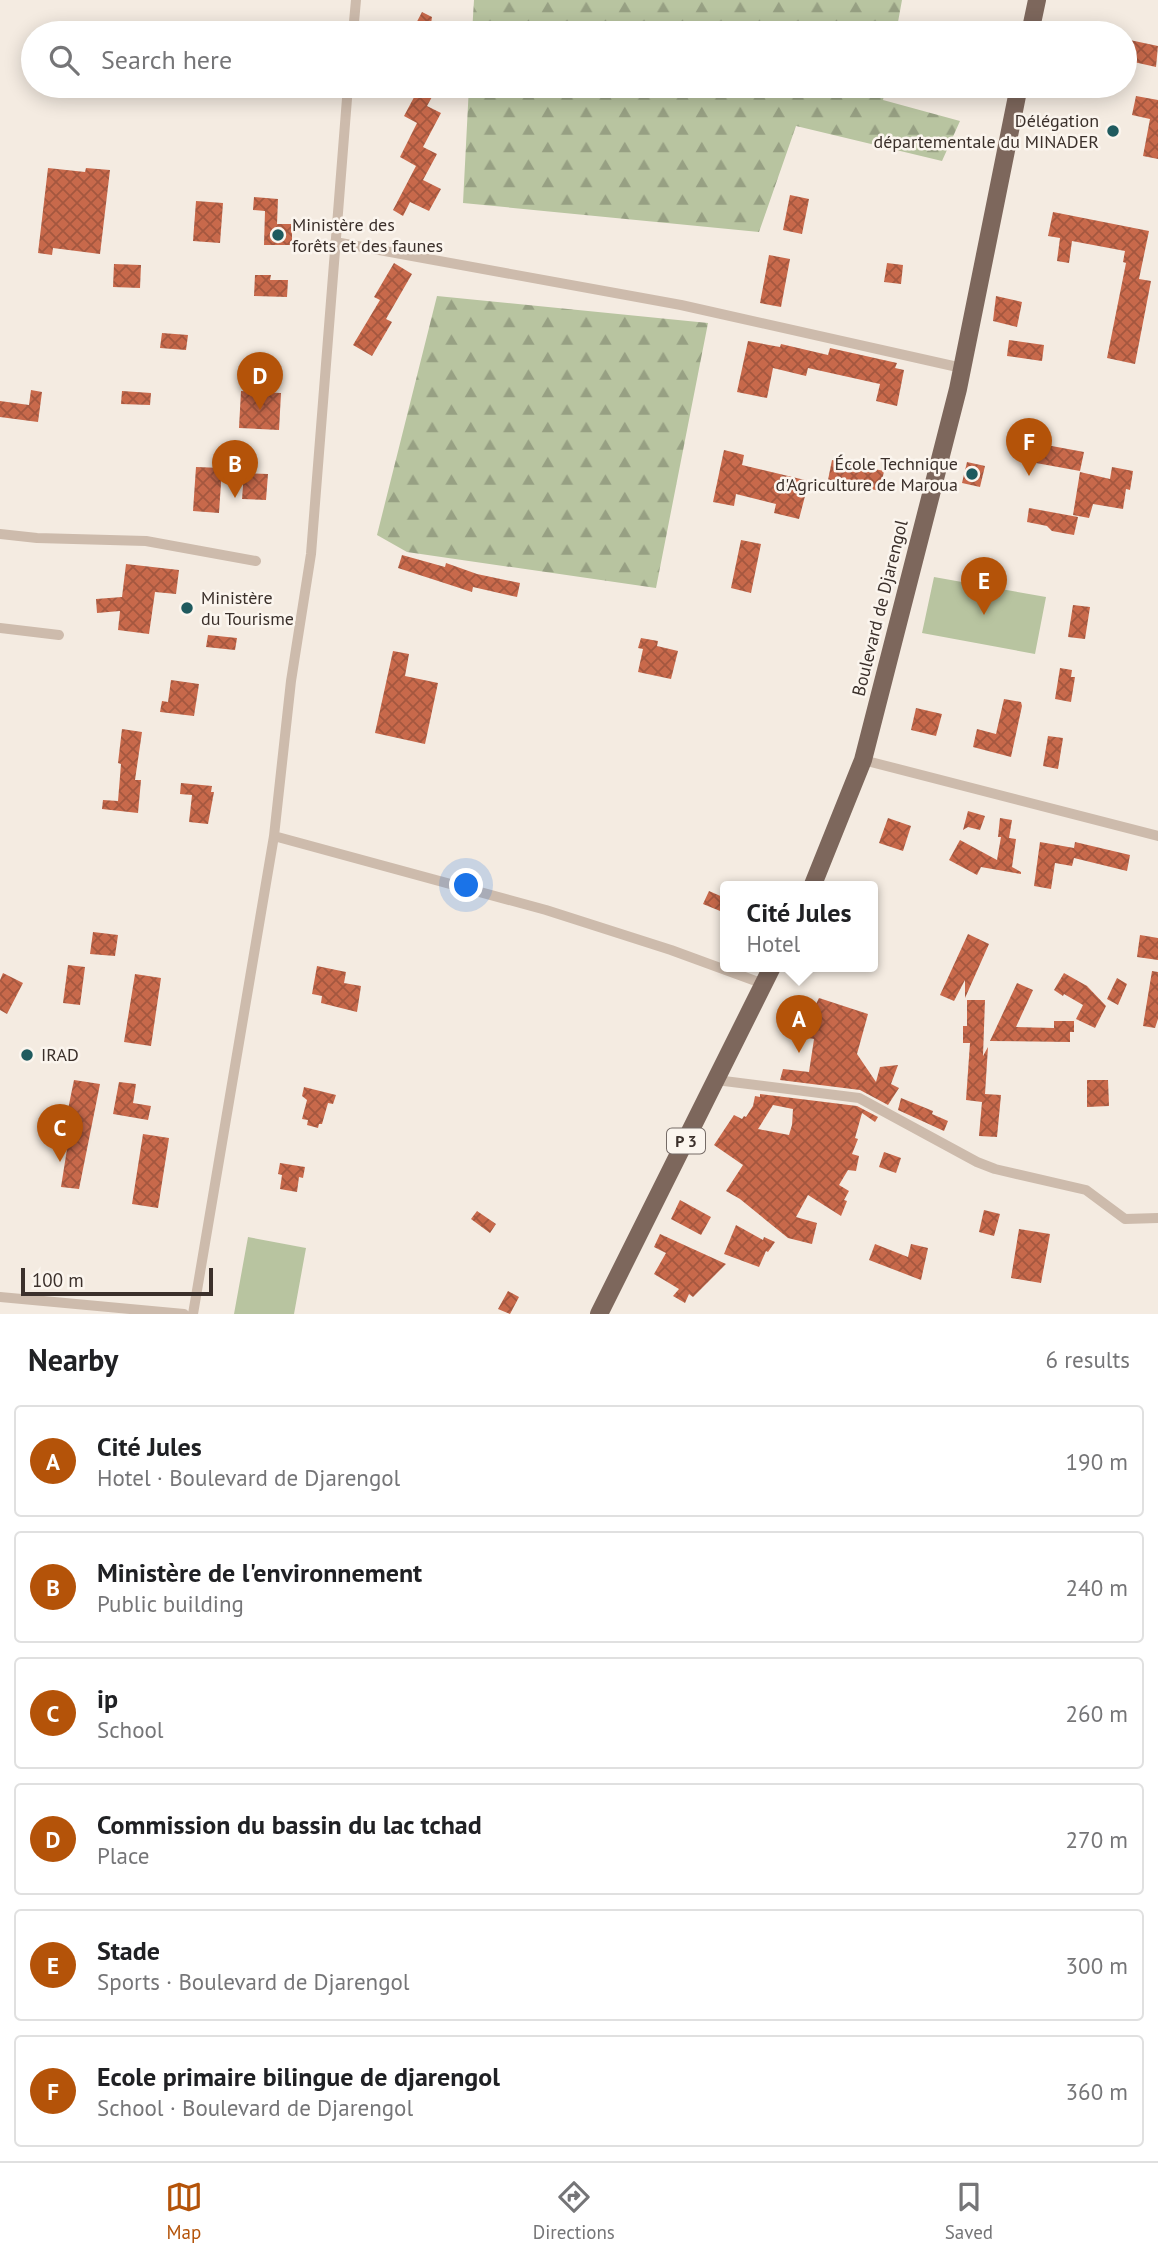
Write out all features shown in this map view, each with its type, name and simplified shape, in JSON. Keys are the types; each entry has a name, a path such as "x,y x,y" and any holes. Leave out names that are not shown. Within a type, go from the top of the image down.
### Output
{"main road":[{"path":"1033,21 1037,0"},
{"name":"Boulevard de Djarengol","path":"814,881 863,760 962,368 1017,98"},
{"name":"P 3","path":"599,1314 770,972"}],"street":[{"path":"354,21 356,0"},
{"path":"193,1314 274,836 291,681 311,554 347,98"},
{"path":"335,242 681,304 962,368"},
{"path":"0,534 37,538 146,541 257,561"},
{"path":"0,628 59,635"},
{"path":"863,760 1158,836"},
{"path":"274,836 546,910 720,968"},
{"path":"731,972 764,984"},
{"path":"716,1080 859,1098 976,1162 995,1169 1086,1189 1125,1219 1158,1218"},
{"path":"0,1297 184,1314"}],"green space":[{"path":"474,0 902,0 898,21 473,21"},
{"path":"468,98 883,98 960,121 942,161 796,126 759,232 463,203"},
{"path":"437,296 708,323 656,588 407,552 377,535"},
{"path":"934,577 1046,597 1035,654 922,633"},
{"path":"248,1237 306,1248 294,1314 234,1314"}],"building":[{"path":"422,12 432,17 431,21 417,21"},
{"path":"1137,42 1158,46 1156,67 1137,63"},
{"path":"1137,96 1158,100 1158,159 1143,156 1150,119 1132,115"},
{"path":"414,98 431,98 427,106 441,113 423,147 437,154 423,180 441,189 429,211 410,202 403,216 393,210 416,166 400,157 417,123 404,116"},
{"path":"48,168 85,172 86,168 110,170 100,254 53,248 52,255 38,253"},
{"path":"790,195 809,199 802,234 783,230"},
{"path":"254,197 278,199 277,224 292,224 292,245 264,245 265,211 253,210"},
{"path":"196,201 223,203 220,243 193,241"},
{"path":"1053,212 1149,231 1139,279 1151,281 1135,364 1107,358 1126,263 1123,262 1125,251 1072,241 1069,263 1057,261 1060,238 1048,236"},
{"path":"769,255 790,259 781,307 760,303"},
{"path":"394,263 412,274 386,319 392,322 372,356 353,345 380,300 374,297"},
{"path":"887,263 903,265 901,284 884,282"},
{"path":"114,264 141,265 140,288 113,287"},
{"path":"255,275 271,275 270,280 288,280 287,297 254,296"},
{"path":"996,296 1022,302 1017,327 993,321"},
{"path":"162,333 188,335 186,350 160,348"},
{"path":"1009,340 1044,345 1042,361 1007,356"},
{"path":"748,341 780,347 781,344 828,355 830,348 897,363 895,368 904,370 897,406 876,401 880,384 808,368 806,376 773,368 767,398 737,392"},
{"path":"31,390 42,392 38,422 0,417 0,401 29,405"},
{"path":"122,391 151,393 150,405 121,404"},
{"path":"241,391 281,393 279,430 239,428"},
{"path":"1041,444 1084,452 1080,471 1036,463"},
{"path":"724,450 744,455 742,465 809,481 799,519 774,513 776,504 736,494 734,506 713,502"},
{"path":"832,460 884,471 880,491 828,480"},
{"path":"967,462 985,466 980,487 962,483"},
{"path":"196,467 222,468 219,513 193,511"},
{"path":"1112,467 1133,471 1130,490 1126,489 1123,509 1093,504 1089,518 1073,515 1080,472 1110,479"},
{"path":"244,473 268,474 266,500 242,499"},
{"path":"1029,508 1078,517 1074,535 1027,522"},
{"path":"741,540 761,544 751,593 731,588"},
{"path":"402,555 445,567 446,563 477,574 520,583 517,597 473,587 472,592 398,568"},
{"path":"126,564 179,570 176,594 155,592 149,634 118,630 120,611 97,613 96,599 122,597"},
{"path":"1073,605 1090,607 1085,639 1068,637"},
{"path":"208,635 237,638 235,650 206,647"},
{"path":"641,638 658,641 657,646 678,651 671,679 638,672 643,649 638,648"},
{"path":"393,651 409,654 405,676 438,683 425,744 375,733"},
{"path":"1060,668 1072,670 1071,677 1075,677 1071,702 1055,699"},
{"path":"171,680 199,684 194,716 160,712 162,701 168,702"},
{"path":"1004,699 1021,702 1022,706 1011,757 973,747 977,729 996,734"},
{"path":"916,708 942,714 936,736 911,730"},
{"path":"122,729 142,732 135,780 141,780 138,813 102,809 103,800 118,801 121,764 118,763"},
{"path":"1048,736 1063,738 1058,769 1043,766"},
{"path":"181,783 212,786 211,792 214,792 208,824 189,822 192,795 180,794"},
{"path":"968,811 985,816 980,830 968,827 963,830"},
{"path":"888,818 911,826 903,851 879,843"},
{"path":"1000,818 1012,820 1009,838 1016,839 1012,867 1021,874 981,867 977,875 949,860 960,840 997,860 1001,837 998,837"},
{"path":"1040,842 1074,848 1075,842 1130,855 1127,871 1074,858 1072,866 1055,863 1051,889 1034,886"},
{"path":"709,891 720,896 720,911 703,904"},
{"path":"93,932 118,935 115,956 90,954"},
{"path":"968,934 989,944 965,998 965,980 954,1001 940,995"},
{"path":"1140,935 1158,938 1158,960 1137,957"},
{"path":"68,965 85,967 80,1005 63,1003"},
{"path":"317,966 346,972 344,983 361,986 357,1012 321,1003 322,996 312,994"},
{"path":"1152,971 1158,972 1158,1019 1155,1028 1143,1026"},
{"path":"3,973 23,983 7,1014 0,1010 0,980"},
{"path":"1064,973 1087,986 1106,1006 1095,1028 1076,1019 1083,1005 1054,990"},
{"path":"135,974 161,978 151,1046 124,1042"},
{"path":"1117,978 1127,984 1118,1005 1107,999"},
{"path":"1017,983 1033,990 1016,1027 1054,1028 1054,1021 1074,1021 1070,1042 990,1041"},
{"path":"819,998 868,1014 857,1054 876,1082 880,1067 898,1065 891,1084 899,1088 888,1105 860,1090 780,1080 783,1069 809,1072 814,1039 808,1038 809,1024 806,1024 804,1013 812,1012"},
{"path":"967,1000 985,1000 983,1056 988,1047 985,1094 1001,1095 997,1137 979,1136 982,1102 966,1100 970,1043 963,1043 963,1026 967,1026"},
{"path":"74,1080 100,1084 79,1189 61,1187 70,1130 64,1129"},
{"path":"1087,1080 1108,1080 1109,1106 1087,1107"},
{"path":"119,1082 136,1084 133,1103 151,1106 148,1120 113,1114"},
{"path":"304,1087 336,1095 333,1104 328,1103 322,1124 319,1124 318,1128 307,1125 308,1120 302,1119 307,1100 302,1096"},
{"path":"760,1094 857,1106 878,1117 875,1122 862,1113 855,1138 858,1139 852,1154 859,1156 856,1171 848,1170 839,1185 849,1191 841,1216 808,1195 796,1217 817,1223 812,1244 788,1238 726,1191 743,1165 714,1145 734,1115 742,1119 746,1117 753,1106 755,1096 760,1097","holes":["773,1105 793,1109 789,1135 758,1129"]},
{"path":"901,1098 933,1111 932,1114 948,1121 944,1131 898,1110"},
{"path":"143,1134 169,1138 158,1208 132,1204"},
{"path":"884,1152 901,1158 896,1173 879,1167"},
{"path":"280,1163 305,1167 303,1178 299,1177 297,1192 280,1189"},
{"path":"680,1200 711,1217 701,1235 671,1219"},
{"path":"984,1210 1000,1214 994,1236 979,1232"},
{"path":"477,1211 496,1224 490,1233 471,1219"},
{"path":"736,1225 763,1240 764,1237 775,1242 768,1252 766,1251 759,1267 724,1254"},
{"path":"1019,1229 1050,1234 1041,1283 1011,1278"},
{"path":"660,1234 726,1264 693,1297 689,1294 685,1303 673,1296 679,1289 654,1274 666,1253 654,1247"},
{"path":"875,1244 908,1257 911,1244 928,1248 921,1280 869,1260"},
{"path":"508,1291 519,1297 510,1314 498,1309"}],"place":[{"name":"Délégation départementale du MINADER","path":"1113,131"},
{"name":"Ministère des forêts et des faunes","path":"278,235"},
{"name":"Commission du bassin du lac tchad","path":"260,410"},
{"name":"École Technique d'Agriculture de Maroua","path":"972,474"},
{"name":"Ecole primaire bilingue de djarengol","path":"1029,476"},
{"name":"Ministère de l'environnement","path":"235,498"},
{"name":"Ministère du Tourisme","path":"187,608"},
{"name":"Stade","path":"984,615"},
{"name":"Cité Jules","path":"799,1053"},
{"name":"IRAD","path":"27,1055"},
{"name":"ip","path":"60,1162"}]}
